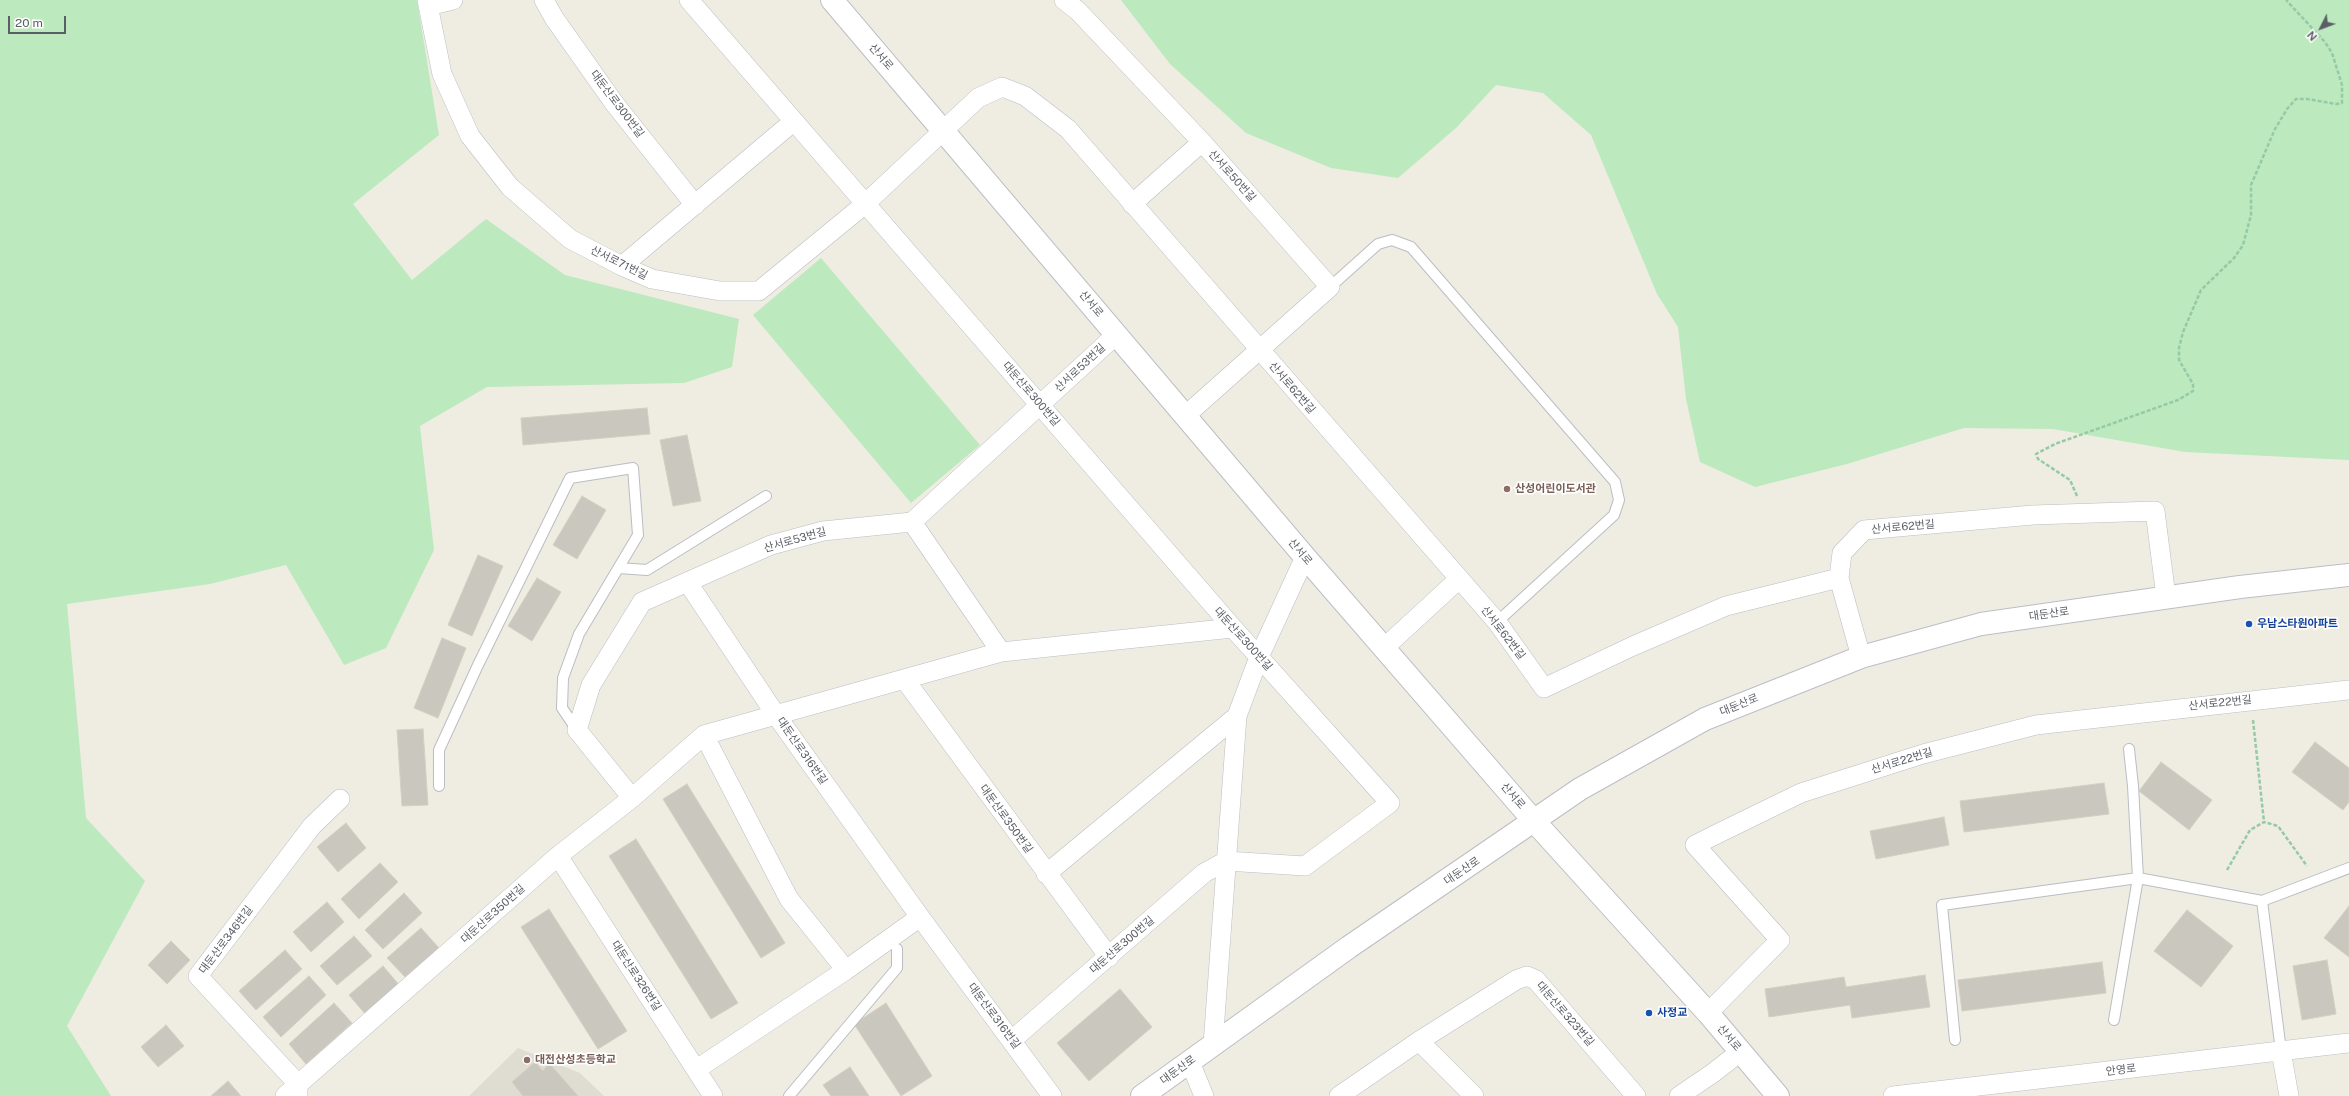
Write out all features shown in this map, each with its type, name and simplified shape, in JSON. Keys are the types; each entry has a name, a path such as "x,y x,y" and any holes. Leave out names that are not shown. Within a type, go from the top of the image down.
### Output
{"main road":[{"name":"산서로","path":"832,0 1305,557 1534,821 1708,1013 1778,1096"},
{"name":"대둔산로","path":"1142,1096 1349,947 1580,789 1705,719 1861,657 1981,624 2166,597 2349,575"}],"street":[{"path":"427,3 453,0"},
{"name":"대둔산로300번길","path":"544,0 554,18 614,103 694,205"},
{"name":"대둔산로300번길","path":"689,0 1233,628 1390,803 1305,866 1226,861 1204,873 1012,1040"},
{"name":"산서로50번길","path":"1064,0 1078,11 1202,142 1330,287"},
{"name":"산서로71번길","path":"427,3 442,74 470,136 510,187 570,238 622,266 652,279 720,291 759,291 865,204 944,131"},
{"name":"산서로62번길","path":"944,131 978,98 1002,87 1025,96 1068,129 1260,352 1497,622 1544,688 1633,646 1726,606 1839,578 1842,554 1864,530 2033,515 2155,511 2166,597"},
{"path":"622,266 794,121"},
{"path":"1132,204 1202,142"},
{"path":"1186,416 1260,352 1330,287"},
{"name":"산서로53번길","path":"577,730 591,685 642,602 688,583 771,545 816,533 912,522 1117,334"},
{"path":"912,522 1001,652"},
{"path":"1213,1045 1237,716 1259,657 1305,557"},
{"path":"1839,578 1861,657"},
{"path":"1384,648 1459,579"},
{"name":"대둔산로316번길","path":"688,583 776,715 920,917 1052,1096"},
{"name":"대둔산로350번길","path":"294,1092 558,856 632,798 704,735 1001,652 1233,628"},
{"name":"대둔산로350번길","path":"904,680 1046,874 1109,957"},
{"name":"산서로22번길","path":"1708,1013 1780,940 1695,845 1801,794 1923,754 2036,725 2349,690"},
{"path":"1046,874 1237,716"},
{"path":"577,730 632,798"},
{"path":"704,735 790,899 846,970"},
{"name":"대둔산로346번길","path":"294,1092 198,976 312,826 340,799"},
{"name":"대둔산로326번길","path":"558,856 697,1069 713,1096"},
{"path":"697,1069 846,970 920,917"},
{"name":"대둔산로323번길","path":"1339,1096 1420,1041 1516,980 1527,976 1536,980 1636,1096"},
{"path":"1420,1041 1474,1096"},
{"name":"안영로","path":"1894,1096 2349,1043"},
{"path":"2281,1051 2289,1096"},
{"path":"1679,1096 1714,1073 1740,1052"},
{"path":"1190,1062 1204,1096"}],"lane":[{"path":"1330,287 1378,244 1392,240 1411,246 1615,482 1619,500 1614,515 1497,622"},
{"path":"439,786 439,750 478,664 570,478 633,468 638,535 580,634 563,678 562,708 577,730"},
{"path":"619,568 647,570 766,496"},
{"path":"2114,1020 2138,878 2133,786 2129,749"},
{"path":"1955,1040 1942,905 2138,878 2262,901 2349,868"},
{"path":"2262,901 2281,1051"},
{"path":"789,1096 897,968 897,949"}],"path":[{"path":"2081,514 2076,493 2070,480 2038,459 2036,454 2055,444 2178,400 2193,391 2193,384 2180,360 2179,348 2183,332 2201,290 2234,258 2242,245 2251,216 2251,185 2275,129 2287,108 2296,99 2307,99 2338,104 2342,103 2342,85 2332,53 2325,42 2286,0"},
{"path":"2252,714 2264,822"},
{"path":"2227,870 2250,830 2264,822 2278,826 2307,866"}],"shaded area":[{"name":"대전산성초등학교","path":"518,1048 580,1073 604,1096 469,1096"}],"green space":[{"path":"0,0 417,0 439,135 353,204 412,280 486,219 565,275 739,319 732,367 684,383 487,387 420,426 434,550 386,648 344,665 286,565 210,584 67,604 86,818 145,881 67,1026 111,1096 0,1096"},
{"path":"1121,0 2349,0 2349,460 2185,452 2053,429 1964,428 1847,464 1755,487 1700,462 1686,399 1678,327 1657,294 1591,135 1543,93 1496,85 1456,128 1398,178 1331,168 1246,133 1170,64"},
{"path":"821,258 980,445 911,503 753,315"}],"building":[{"path":"647,408 650,434 523,445 521,418"},
{"path":"687,435 701,501 673,506 660,440"},
{"path":"582,496 606,510 577,559 553,545"},
{"path":"478,555 503,566 472,636 448,625"},
{"path":"537,578 561,592 532,641 508,626"},
{"path":"442,638 466,648 438,718 414,708"},
{"path":"423,729 428,805 402,806 397,730"},
{"path":"2315,742 2349,768 2349,802 2343,810 2292,772"},
{"path":"2161,762 2212,800 2189,830 2139,791"},
{"path":"2104,783 2109,814 1964,832 1960,801"},
{"path":"687,784 785,943 761,958 663,799"},
{"path":"1944,817 1949,845 1876,859 1870,831"},
{"path":"346,823 366,848 338,872 317,847"},
{"path":"636,839 738,1003 711,1019 609,856"},
{"path":"380,863 398,882 359,919 341,899"},
{"path":"404,893 422,913 383,949 365,930"},
{"path":"327,902 344,922 311,952 293,932"},
{"path":"2349,906 2349,957 2324,938"},
{"path":"549,909 627,1031 598,1049 521,927"},
{"path":"2187,910 2233,946 2201,987 2154,951"},
{"path":"421,928 439,948 405,977 387,958"},
{"path":"354,936 372,956 337,985 320,966"},
{"path":"171,941 190,960 167,984 148,965"},
{"path":"285,950 302,969 256,1010 239,991"},
{"path":"2327,960 2336,1014 2302,1020 2293,966"},
{"path":"2102,962 2106,993 1962,1011 1958,980"},
{"path":"383,966 400,986 366,1015 349,995"},
{"path":"1925,975 1930,1007 1852,1018 1850,1005 1769,1017 1765,989 1844,977 1846,987"},
{"path":"309,976 326,995 281,1037 263,1017"},
{"path":"1120,989 1152,1027 1089,1081 1057,1043"},
{"path":"334,1003 352,1023 306,1064 289,1044"},
{"path":"886,1003 932,1076 901,1096 854,1024"},
{"path":"166,1025 184,1046 158,1067 141,1047"},
{"path":"535,1062 543,1071 549,1063 578,1096 523,1096 512,1082"},
{"path":"850,1067 869,1096 831,1096 823,1085"},
{"path":"228,1081 241,1096 211,1096"}],"place":[{"name":"산성어린이도서관","path":"1507,489"},
{"name":"우남스타원아파트","path":"2249,624"},
{"name":"사정교","path":"1649,1013"},
{"name":"대전산성초등학교","path":"527,1060"}]}
